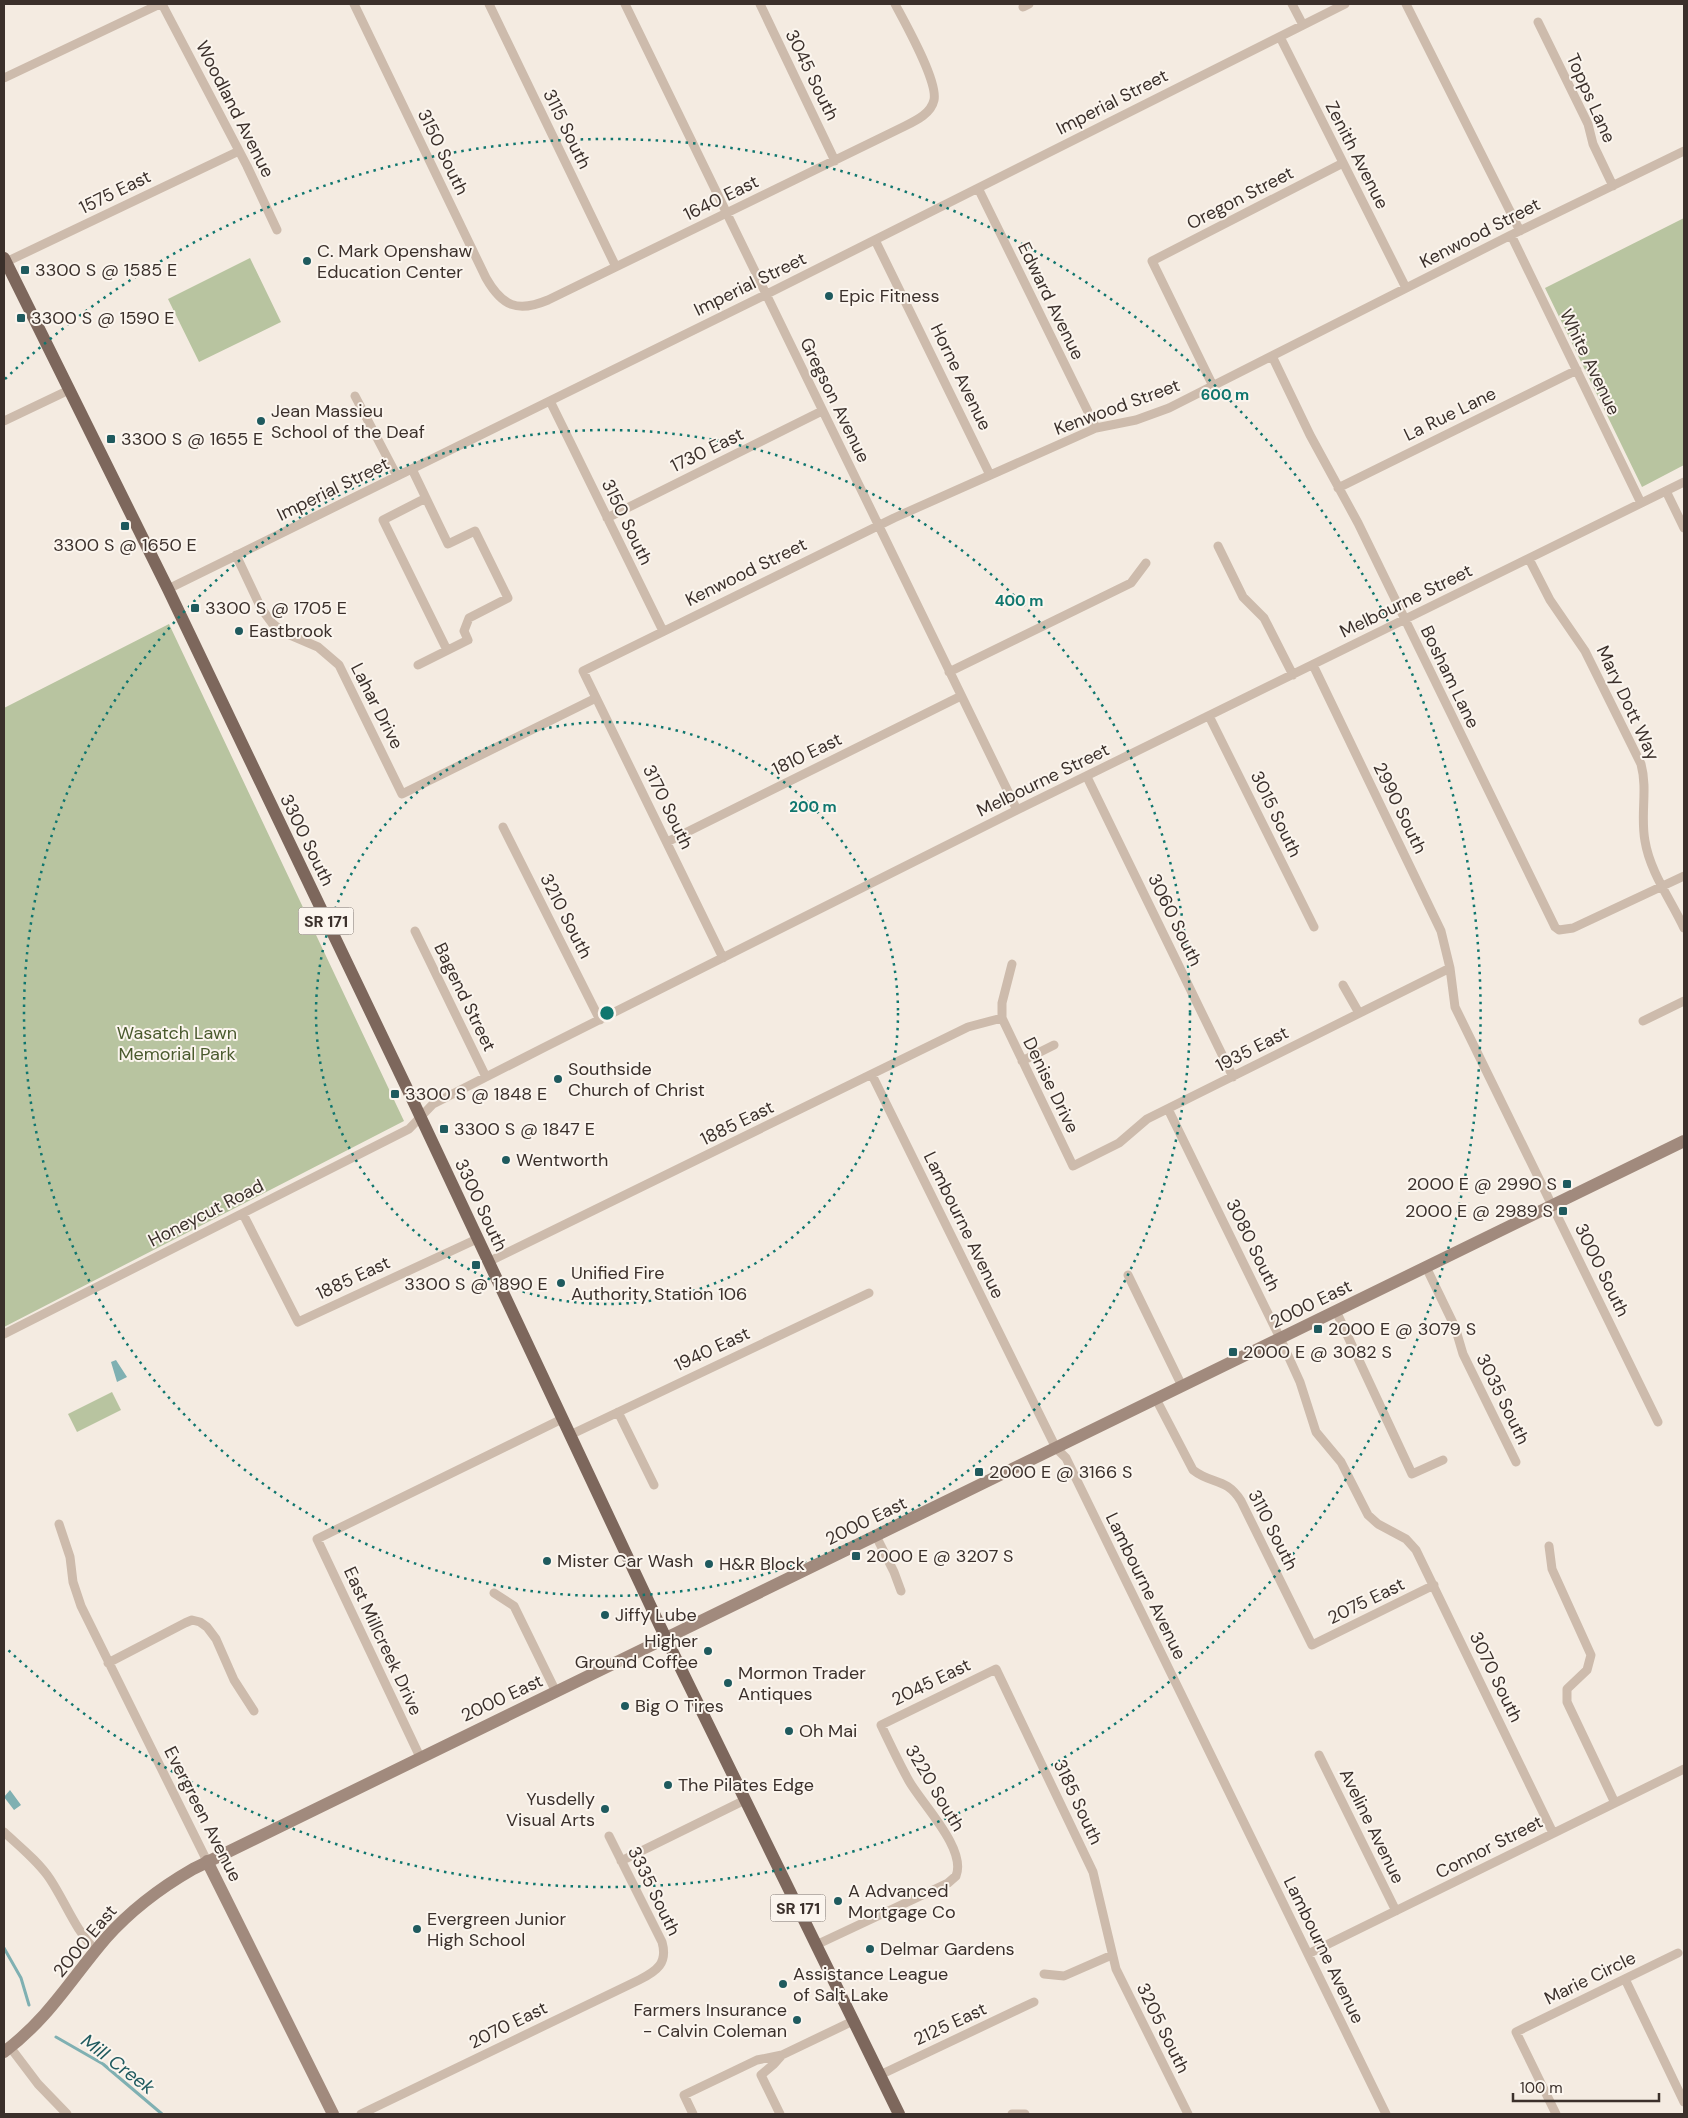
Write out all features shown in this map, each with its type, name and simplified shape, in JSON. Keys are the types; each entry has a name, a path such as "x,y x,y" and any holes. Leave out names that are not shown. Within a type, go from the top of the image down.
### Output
{"main road":[{"name":"3300 South","path":"5,260 168,589 666,1638 899,2114"}],"street":[{"path":"4,78 161,4"},
{"name":"Woodland Avenue","path":"161,4 239,151 277,230"},
{"name":"3150 South","path":"354,4 486,278 499,297 513,306"},
{"name":"3115 South","path":"489,4 616,267"},
{"name":"Gregson Avenue","path":"625,4 1017,810"},
{"name":"3045 South","path":"760,4 835,161"},
{"name":"1640 East","path":"513,306 528,307 542,303 912,123 926,113 934,101 930,78 895,4"},
{"path":"1292,4 1303,25"},
{"name":"Imperial Street","path":"168,589 765,295 1345,4"},
{"path":"1406,4 1520,231"},
{"name":"Topps Lane","path":"1538,22 1588,124 1593,144 1614,186"},
{"name":"Zenith Avenue","path":"1280,37 1406,288"},
{"name":"1575 East","path":"5,260 239,151"},
{"name":"Kenwood Street","path":"583,671 878,526 990,475 1096,428 1152,415 1511,235 1684,151"},
{"name":"Oregon Street","path":"1213,386 1152,261 1343,163"},
{"name":"Edward Avenue","path":"978,188 1096,428"},
{"name":"White Avenue","path":"1511,235 1641,502"},
{"name":"Horne Avenue","path":"875,240 990,475"},
{"name":"Bosham Lane","path":"1272,356 1406,620 1551,921 1559,930 1573,928 1662,885"},
{"name":"La Rue Lane","path":"1338,488 1577,370"},
{"path":"4,421 69,390"},
{"path":"355,396 397,476"},
{"name":"3150 South","path":"550,401 663,631"},
{"name":"1730 East","path":"607,518 822,411"},
{"path":"412,469 448,544 475,531 508,598 469,618 464,631 468,640 418,665"},
{"name":"Melbourne Street","path":"420,1117 434,1104 486,1077 1017,810 1684,482"},
{"path":"1666,491 1684,528"},
{"path":"426,498 383,520 447,650"},
{"path":"1218,546 1243,597 1264,618 1293,675"},
{"name":"Lahar Drive","path":"236,556 261,608 272,623 283,632 318,647 338,665 402,794 596,698"},
{"name":"Mary Dott Way","path":"1529,559 1550,600 1585,651 1641,764 1644,779 1645,841 1650,861 1684,928"},
{"path":"949,672 1131,583 1146,563"},
{"name":"2990 South","path":"1312,665 1441,931 1450,968"},
{"name":"3170 South","path":"583,671 723,958"},
{"name":"1810 East","path":"667,842 961,696"},
{"name":"3015 South","path":"1209,716 1314,927"},
{"name":"3060 South","path":"1087,777 1233,1077"},
{"name":"3210 South","path":"503,827 600,1020"},
{"path":"1662,885 1684,876"},
{"name":"Bagend Street","path":"415,931 486,1077"},
{"path":"1002,1018 1002,1003 1012,964"},
{"name":"1935 East","path":"1073,1166 1119,1143 1147,1119 1450,968"},
{"name":"3000 South","path":"1450,968 1455,1007 1658,1422"},
{"path":"1343,985 1359,1013"},
{"path":"1643,1021 1684,1001"},
{"name":"Denise Drive","path":"1002,1018 1073,1166"},
{"name":"1885 East","path":"488,1262 968,1027 1002,1018"},
{"path":"1022,1062 1054,1045"},
{"name":"Lambourne Avenue","path":"872,1075 1056,1448 1066,1458 1386,2114"},
{"name":"3080 South","path":"1168,1108 1280,1338 1305,1396 1316,1432 1341,1462 1368,1515 1378,1524 1406,1539"},
{"name":"Honeycut Road","path":"4,1334 409,1129 420,1117"},
{"name":"2000 East","path":"7,2049 53,2007 121,1922 148,1899 180,1876 207,1861 1684,1141"},
{"name":"1885 East","path":"243,1214 298,1322 477,1239"},
{"name":"3035 South","path":"1426,1267 1455,1327 1463,1354 1516,1462"},
{"path":"1128,1275 1182,1386"},
{"name":"1940 East","path":"570,1435 868,1293"},
{"path":"1336,1311 1412,1474 1443,1460"},
{"name":"3110 South","path":"1156,1399 1193,1470 1200,1475 1226,1484 1242,1501 1312,1645"},
{"path":"618,1412 654,1485"},
{"name":"East Millcreek Drive","path":"420,1757 317,1540 562,1419"},
{"name":"Evergreen Avenue","path":"59,1524 73,1566 76,1591 108,1663 333,2114"},
{"path":"876,1536 901,1591"},
{"name":"3070 South","path":"1406,1539 1416,1550 1434,1585 1553,1833"},
{"path":"1549,1546 1552,1570 1591,1655 1587,1670 1567,1689 1567,1702 1615,1803"},
{"name":"2075 East","path":"1312,1645 1434,1585"},
{"path":"494,1593 514,1606 556,1692"},
{"path":"108,1663 185,1623 192,1620 200,1622 216,1639 234,1680 254,1711"},
{"name":"2045 East","path":"881,1725 996,1669"},
{"name":"3185 South","path":"996,1669 1093,1872 1112,1955"},
{"name":"3220 South","path":"816,1945 948,1883 956,1876 959,1868 958,1860 942,1828 908,1780 881,1725"},
{"name":"Aveline Avenue","path":"1319,1755 1396,1911"},
{"name":"Connor Street","path":"1308,1954 1684,1769"},
{"path":"621,1860 745,1800"},
{"path":"4,1832 37,1862 50,1879 80,1935 96,1951"},
{"name":"3335 South","path":"609,1836 662,1942 664,1960"},
{"name":"Marie Circle","path":"1556,2114 1516,2032 1678,1953"},
{"path":"1044,1974 1064,1976 1112,1955"},
{"name":"3205 South","path":"1112,1955 1116,1969 1188,2114"},
{"name":"2070 East","path":"361,2114 639,1980 652,1973 664,1960"},
{"path":"1625,1979 1684,2102"},
{"name":"2125 East","path":"880,2075 1034,2002"},
{"path":"693,2114 684,2095 757,2060 782,2055 853,2021"},
{"path":"7,2049 67,2114"},
{"path":"780,2114 761,2075 782,2055"},
{"path":"1012,2114 1017,2112 1025,2114"}],"green space":[{"path":"1684,218 1684,465 1642,487 1545,288"},
{"path":"250,258 281,322 199,362 168,299"},
{"name":"Wasatch Lawn Memorial Park","path":"169,624 404,1121 4,1327 4,708"},
{"path":"112,1392 121,1410 77,1432 68,1414"}],"water":[{"path":"116,1360 127,1377 117,1382 111,1362"},
{"path":"10,1790 21,1805 14,1810 4,1797"}],"waterway":[{"name":"Mill Creek","path":"4,1948 21,1978 29,2005"},
{"name":"Mill Creek","path":"56,2037 103,2064 162,2114"}],"place":[{"name":"C. Mark Openshaw Education Center","path":"307,261"},
{"name":"3300 S @ 1585 E","path":"25,270"},
{"name":"Epic Fitness","path":"829,296"},
{"name":"3300 S @ 1590 E","path":"21,318"},
{"name":"Jean Massieu School of the Deaf","path":"261,421"},
{"name":"3300 S @ 1655 E","path":"111,439"},
{"name":"3300 S @ 1650 E","path":"125,526"},
{"name":"3300 S @ 1705 E","path":"195,608"},
{"name":"Eastbrook","path":"239,631"},
{"name":"Southside Church of Christ","path":"558,1079"},
{"name":"3300 S @ 1848 E","path":"395,1094"},
{"name":"3300 S @ 1847 E","path":"444,1129"},
{"name":"Wentworth","path":"506,1160"},
{"name":"2000 E @ 2990 S","path":"1567,1184"},
{"name":"2000 E @ 2989 S","path":"1563,1211"},
{"name":"3300 S @ 1890 E","path":"476,1265"},
{"name":"Unified Fire Authority Station 106","path":"561,1283"},
{"name":"2000 E @ 3079 S","path":"1318,1329"},
{"name":"2000 E @ 3082 S","path":"1233,1352"},
{"name":"2000 E @ 3166 S","path":"979,1472"},
{"name":"2000 E @ 3207 S","path":"856,1556"},
{"name":"Mister Car Wash","path":"547,1561"},
{"name":"H&R Block","path":"709,1564"},
{"name":"Jiffy Lube","path":"605,1615"},
{"name":"Higher Ground Coffee","path":"708,1651"},
{"name":"Mormon Trader Antiques","path":"728,1683"},
{"name":"Big O Tires","path":"625,1706"},
{"name":"Oh Mai","path":"789,1731"},
{"name":"The Pilates Edge","path":"668,1785"},
{"name":"Yusdelly Visual Arts","path":"605,1809"},
{"name":"A Advanced Mortgage Co","path":"838,1901"},
{"name":"Evergreen Junior High School","path":"417,1929"},
{"name":"Delmar Gardens","path":"870,1949"},
{"name":"Assistance League of Salt Lake","path":"783,1984"},
{"name":"Farmers Insurance - Calvin Coleman","path":"797,2020"}]}
